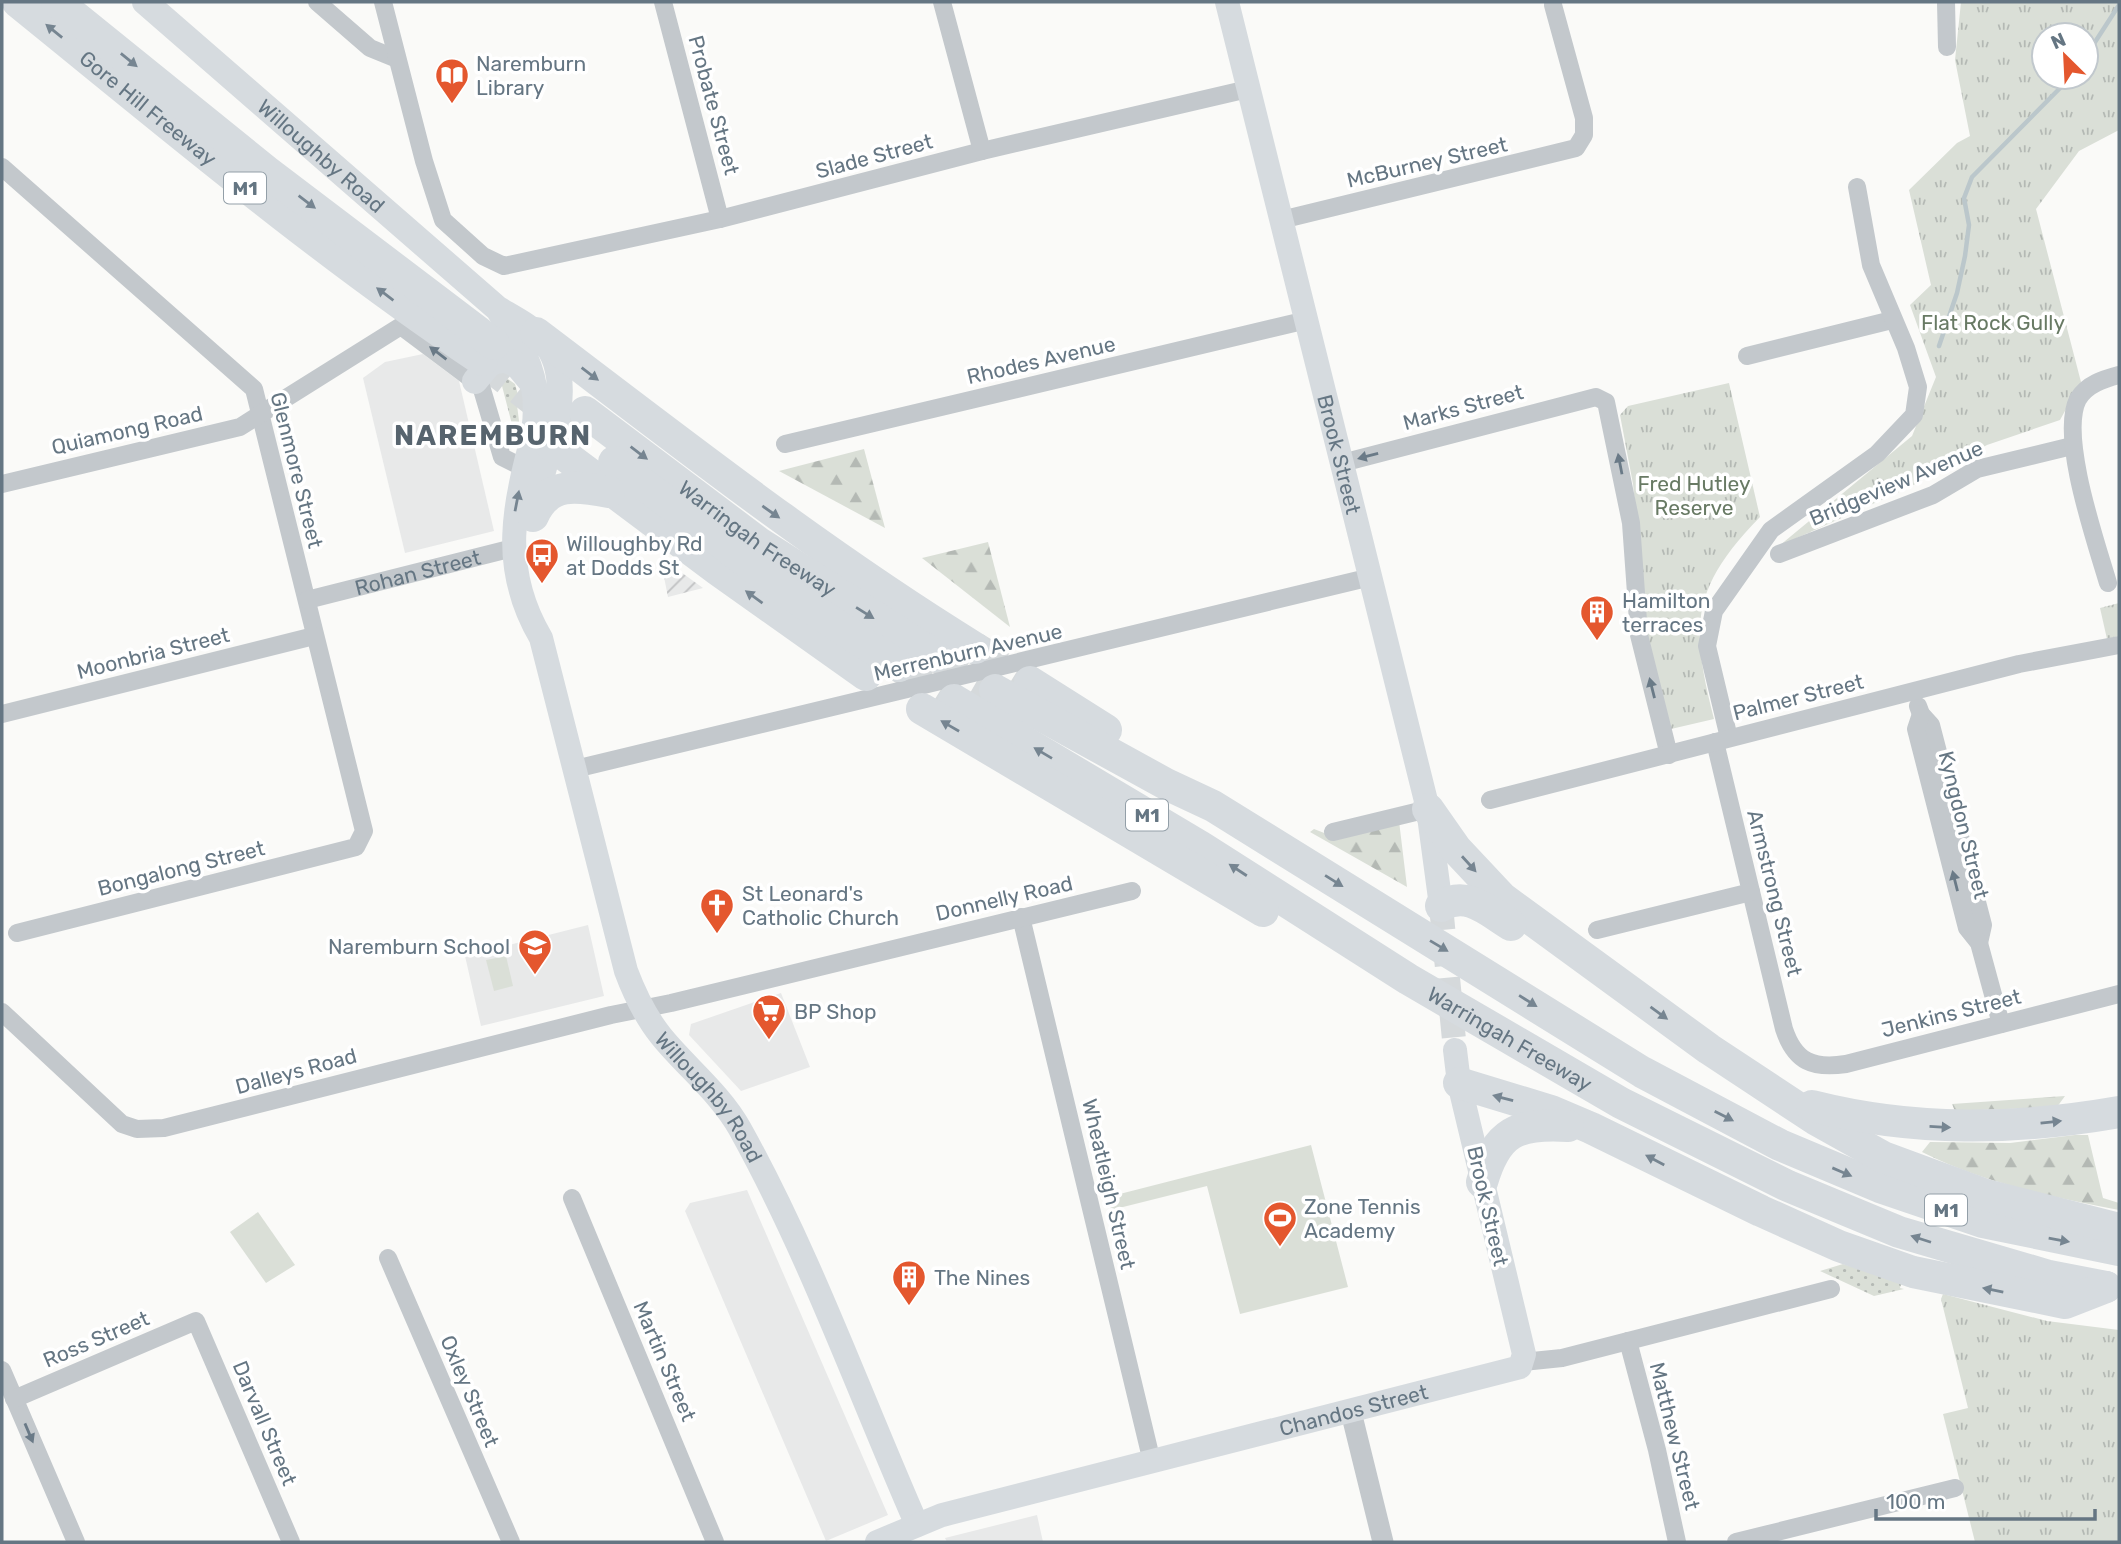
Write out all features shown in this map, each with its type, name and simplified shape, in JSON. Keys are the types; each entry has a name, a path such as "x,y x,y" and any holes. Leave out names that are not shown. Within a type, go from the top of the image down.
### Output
{"highway":[{"name":"Gore Hill Freeway","path":"18,2 243,186 396,302 484,362"},
{"name":"Gore Hill Freeway","path":"57,2 265,171 484,362"},
{"path":"536,333 747,495 889,594 975,648"},
{"path":"560,429 611,492 865,688"},
{"name":"Warringah Freeway","path":"560,429 759,543 936,656"},
{"name":"Warringah Freeway","path":"560,429 791,595 899,666"},
{"path":"525,536 545,497 562,488 611,492"},
{"path":"1030,682 1203,788 1213,806"},
{"name":"Warringah Freeway","path":"995,690 1132,766 1213,806 1703,1106 1844,1174 1983,1222 2119,1250"},
{"name":"Warringah Freeway","path":"954,700 1201,847 1408,989 1470,1036 1544,1079 1578,1078 1788,1186 1866,1219 1961,1252 2106,1287 2065,1303 1913,1272 1839,1246 1591,1128"},
{"path":"922,709 1408,989"},
{"path":"1428,809 1455,849 1489,887 1603,974 1815,1119 1884,1157 1986,1195 2119,1229"},
{"path":"1441,906 1459,898 1471,901 1585,973 1603,974"},
{"path":"1459,1083 1551,1111 1591,1128"},
{"path":"1759,1083 1806,1105 1860,1117 1921,1126 2020,1126 2119,1112"},
{"path":"1482,1182 1495,1147 1513,1132 1543,1125 1591,1128"}],"main road":[{"name":"Willoughby Road","path":"145,2 498,309 536,333 549,349 558,383 560,429 525,536 528,611 541,638 625,971 641,1008 660,1036 730,1113 746,1139 784,1213 921,1534"},
{"name":"Brook Street","path":"1227,2 1428,809 1441,906"},
{"name":"Willoughby Road","path":"498,309 526,355 536,387 560,429"},
{"path":"484,362 504,359 517,365 536,387"},
{"name":"Willoughby Road","path":"525,536 513,521 524,468 560,429"},
{"name":"Brook Street","path":"1470,1036 1459,1083 1524,1354 1523,1362"},
{"name":"Chandos Street","path":"877,1542 921,1534 942,1515 1507,1372 1520,1367 1523,1362"}],"street":[{"path":"317,2 370,48 397,59"},
{"path":"383,2 397,59"},
{"name":"Probate Street","path":"663,2 720,219"},
{"path":"942,2 982,151"},
{"path":"1946,2 1947,47"},
{"name":"McBurney Street","path":"1281,220 1567,152 1581,142 1584,118 1553,5"},
{"name":"Slade Street","path":"397,59 443,220 483,256 504,266 720,219 982,151 1248,89"},
{"name":"Glenmore Street","path":"2,167 254,389 363,831 356,846"},
{"name":"Armstrong Street","path":"1795,1054 1784,1029 1751,892 1707,646 1714,611 1770,530 1877,454 1914,415 1918,387 1906,348 1871,265 1857,187"},
{"name":"Rhodes Avenue","path":"785,444 1307,320"},
{"path":"1747,356 1892,320"},
{"name":"Quiamong Road","path":"2,484 240,427 401,326 484,362"},
{"path":"484,362 483,392 502,457 524,468"},
{"path":"2108,583 2072,446 2072,414 2080,396 2094,383 2119,375"},
{"name":"Marks Street","path":"1342,463 1596,397 1606,402 1631,523 1639,635 1669,755"},
{"name":"Bridgeview Avenue","path":"1779,554 1933,495 1977,469 2072,446"},
{"name":"Rohan Street","path":"307,600 525,536"},
{"name":"Merrenburn Avenue","path":"575,769 865,688 1056,655 1371,577"},
{"name":"Moonbria Street","path":"2,713 314,636"},
{"name":"Palmer Street","path":"1490,800 2051,656 2119,645"},
{"name":"Kyngdon Street","path":"1914,691 1921,714 1931,725 1983,925 1979,943 2001,1024"},
{"path":"1333,832 1428,809"},
{"name":"Bongalong Street","path":"17,933 356,846"},
{"name":"Donnelly Road","path":"641,1008 1132,891"},
{"path":"1597,930 1751,892"},
{"name":"Wheatleigh Street","path":"1021,917 1152,1462"},
{"name":"Jenkins Street","path":"1795,1054 1817,1066 1846,1064 2119,994"},
{"name":"Dalleys Road","path":"2,1012 122,1124 137,1129 164,1128 641,1008"},
{"name":"Martin Street","path":"572,1198 715,1542"},
{"name":"Oxley Street","path":"388,1258 511,1542"},
{"name":"Chandos Street","path":"1523,1362 1562,1358 1831,1289"},
{"name":"Ross Street","path":"14,1399 196,1321"},
{"name":"Darvall Street","path":"196,1321 291,1542"},
{"name":"Matthew Street","path":"1628,1341 1657,1450 1677,1542"},
{"path":"2,1370 76,1542"},
{"path":"1351,1412 1382,1542"},
{"path":"1736,1542 1955,1488"}],"shaded area":[{"path":"423,354 459,381 494,531 405,553 363,378 385,362"},
{"path":"660,557 703,588 668,597"},
{"name":"Naremburn School","path":"588,925 604,996 481,1026 465,956"},
{"path":"781,993 810,1067 741,1091 689,1035 691,1024"},
{"path":"747,1190 888,1515 826,1541 685,1211 690,1203"},
{"path":"1037,1515 1043,1542 947,1542 945,1538"}],"green space":[{"name":"Flat Rock Gully","path":"1961,2 2119,2 2119,130 2079,151 2036,209 2081,382 2060,420 1987,445 1906,489 1779,546 1912,436 1936,377 1910,305 1931,285 1909,190 1957,143 1970,136 1955,60"},
{"path":"505,377 515,384 520,402 517,405 519,421 515,436 501,382 491,382"},
{"name":"Fred Hutley Reserve","path":"1729,383 1760,517 1720,565 1702,609 1701,658 1714,719 1671,729 1648,639 1633,484 1620,415 1628,406"},
{"path":"864,449 885,528 779,471"},
{"path":"988,542 1010,627 922,558"},
{"path":"2119,603 2119,636 2107,639 2100,608"},
{"path":"1399,821 1407,887 1310,832 1314,829 1332,836"},
{"path":"506,956 513,986 494,991 486,960"},
{"path":"2065,1096 2057,1107 1955,1111 1952,1104"},
{"path":"2088,1135 2103,1198 2119,1203 2119,1210 1994,1181 1922,1152 1930,1142 2010,1143"},
{"name":"Zone Tennis Academy","path":"1311,1145 1348,1287 1240,1314 1207,1186 1111,1210 1108,1197"},
{"path":"258,1212 295,1265 266,1283 230,1232"},
{"path":"1843,1264 1902,1282 1900,1288 1904,1289 1874,1296 1820,1271"},
{"path":"1943,1294 2047,1321 2119,1330 2119,1542 1975,1542 1943,1414 1968,1408 1941,1299"}],"waterway":[{"path":"2100,34 2119,5"},
{"path":"1939,346 1957,293 1965,256 1969,225 1964,198 1972,177 2057,91"}],"tunnel":[{"path":"482,360 571,429"},
{"path":"975,648 1030,682"},
{"path":"936,656 995,690"},
{"path":"899,666 954,700"},
{"path":"1441,906 1455,1050"}],"place":[{"name":"Naremburn Library","path":"452,105"},
{"name":"Willoughby Rd at Dodds St","path":"542,585"},
{"name":"Hamilton terraces","path":"1597,642"},
{"name":"St Leonard's Catholic Church","path":"717,935"},
{"name":"Naremburn School","path":"535,976"},
{"name":"BP Shop","path":"769,1041"},
{"name":"Zone Tennis Academy","path":"1280,1248"},
{"name":"The Nines","path":"909,1307"}],"district":[{"name":"NAREMBURN","path":"493,435"}]}
